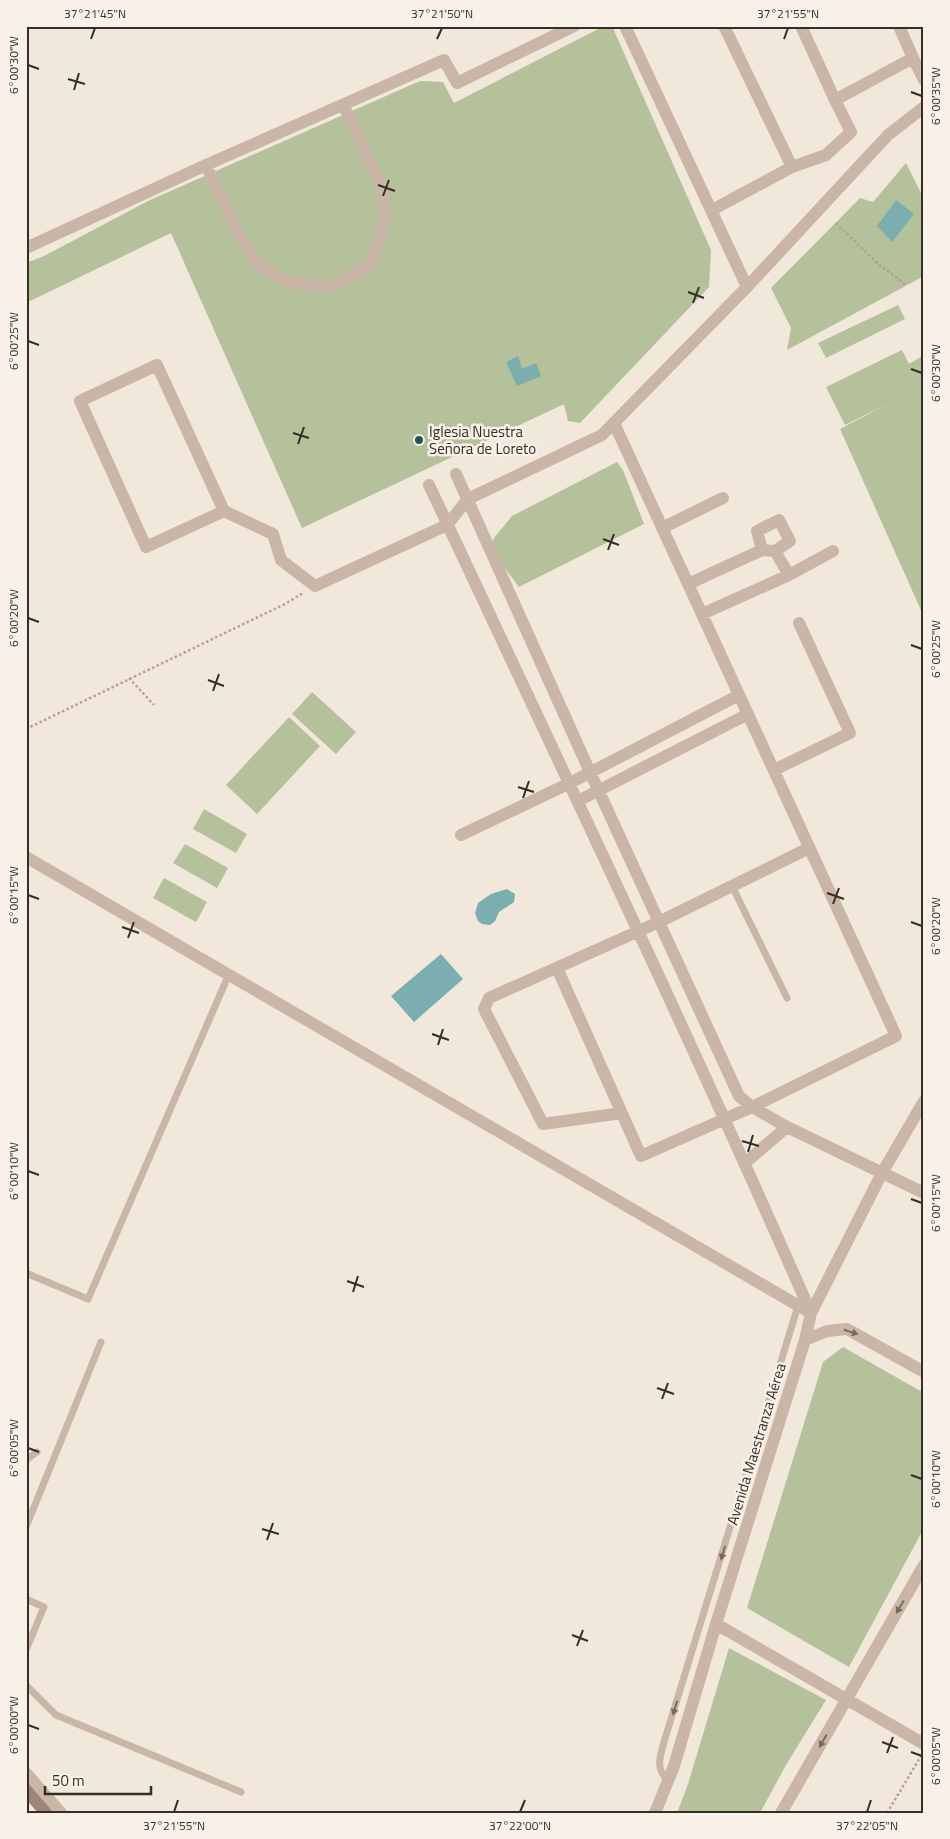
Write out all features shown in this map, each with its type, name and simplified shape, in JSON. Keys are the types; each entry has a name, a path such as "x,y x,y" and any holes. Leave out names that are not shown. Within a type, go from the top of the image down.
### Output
{"main road":[{"path":"26,1790 46,1813"}],"street":[{"path":"26,248 206,165 344,106 444,60 457,83 574,26"},
{"path":"625,26 747,287"},
{"path":"724,26 792,167"},
{"path":"712,210 792,167 826,155 850,132 801,26"},
{"path":"899,26 912,58 924,80"},
{"path":"835,100 912,58"},
{"path":"206,165 240,237 260,267 291,282 330,287 372,262 385,218 382,188 344,106"},
{"path":"224,511 146,547 80,401 157,365 224,511 272,534 281,560 315,586 448,525 468,499 602,435 747,287 888,135 924,107"},
{"path":"557,968 641,1156 752,1107 896,1036 614,423"},
{"path":"456,474 598,790 739,1096 752,1107 787,1127 924,1193"},
{"path":"429,486 570,783 812,1313"},
{"path":"662,528 723,498"},
{"path":"688,584 762,550 775,551 790,540 779,520 757,532 762,550"},
{"path":"775,551 788,575"},
{"path":"702,614 788,575 833,551"},
{"path":"774,770 850,732 799,623"},
{"path":"461,835 570,783 739,695"},
{"path":"578,801 748,714"},
{"path":"622,1113 543,1124 484,1009 489,998 659,922 809,848"},
{"path":"26,857 812,1313"},
{"name":"Avenida Maestranza Aérea","path":"655,1813 668,1780 812,1313 882,1173 924,1101"},
{"path":"745,1163 787,1127"},
{"path":"805,1340 827,1331 847,1329 924,1372"},
{"path":"780,1813 924,1565"},
{"path":"716,1624 924,1744"},
{"path":"26,1773 61,1813"}],"lane":[{"path":"732,886 787,998"},
{"path":"26,1274 88,1300 229,974"},
{"path":"668,1780 662,1774 659,1767 664,1742 798,1306"},
{"path":"26,1527 101,1342"},
{"path":"26,1460 37,1452"},
{"path":"26,1599 44,1607 26,1650"},
{"path":"26,1685 56,1715 241,1792"}],"path":[{"path":"836,223 877,263 906,286"},
{"path":"26,729 285,604 315,586"},
{"path":"129,678 154,705"},
{"path":"887,1813 924,1750"}],"green space":[{"path":"604,26 612,26 711,250 709,287 580,423 568,421 564,404 302,528 171,233 26,303 26,263 44,256 148,201 420,81 443,82 454,103"},
{"path":"906,163 924,199 924,276 787,350 791,328 771,288 860,198 873,202"},
{"path":"898,305 905,319 826,358 818,343"},
{"path":"902,350 909,364 924,355 924,617 840,429 889,403 845,425 826,387"},
{"path":"617,462 623,470 644,524 519,587 491,550 494,538 512,516"},
{"path":"312,692 356,732 336,754 292,714"},
{"path":"289,717 320,746 257,814 226,785"},
{"path":"204,809 247,834 236,853 193,829"},
{"path":"185,844 228,868 217,888 173,863"},
{"path":"164,878 207,902 196,922 153,898"},
{"path":"843,1347 924,1393 924,1528 849,1667 747,1608 823,1362"},
{"path":"729,1648 826,1700 786,1765 760,1813 677,1813 688,1784"}],"water":[{"path":"896,200 914,214 892,242 877,226"},
{"path":"518,356 522,369 536,363 541,376 517,386 506,362"},
{"path":"507,889 515,894 514,902 499,912 495,921 490,925 482,924 478,921 475,913 478,903 491,894"},
{"path":"441,954 463,979 414,1022 391,996"}],"place":[{"name":"Iglesia Nuestra Señora de Loreto","path":"419,440"}]}
